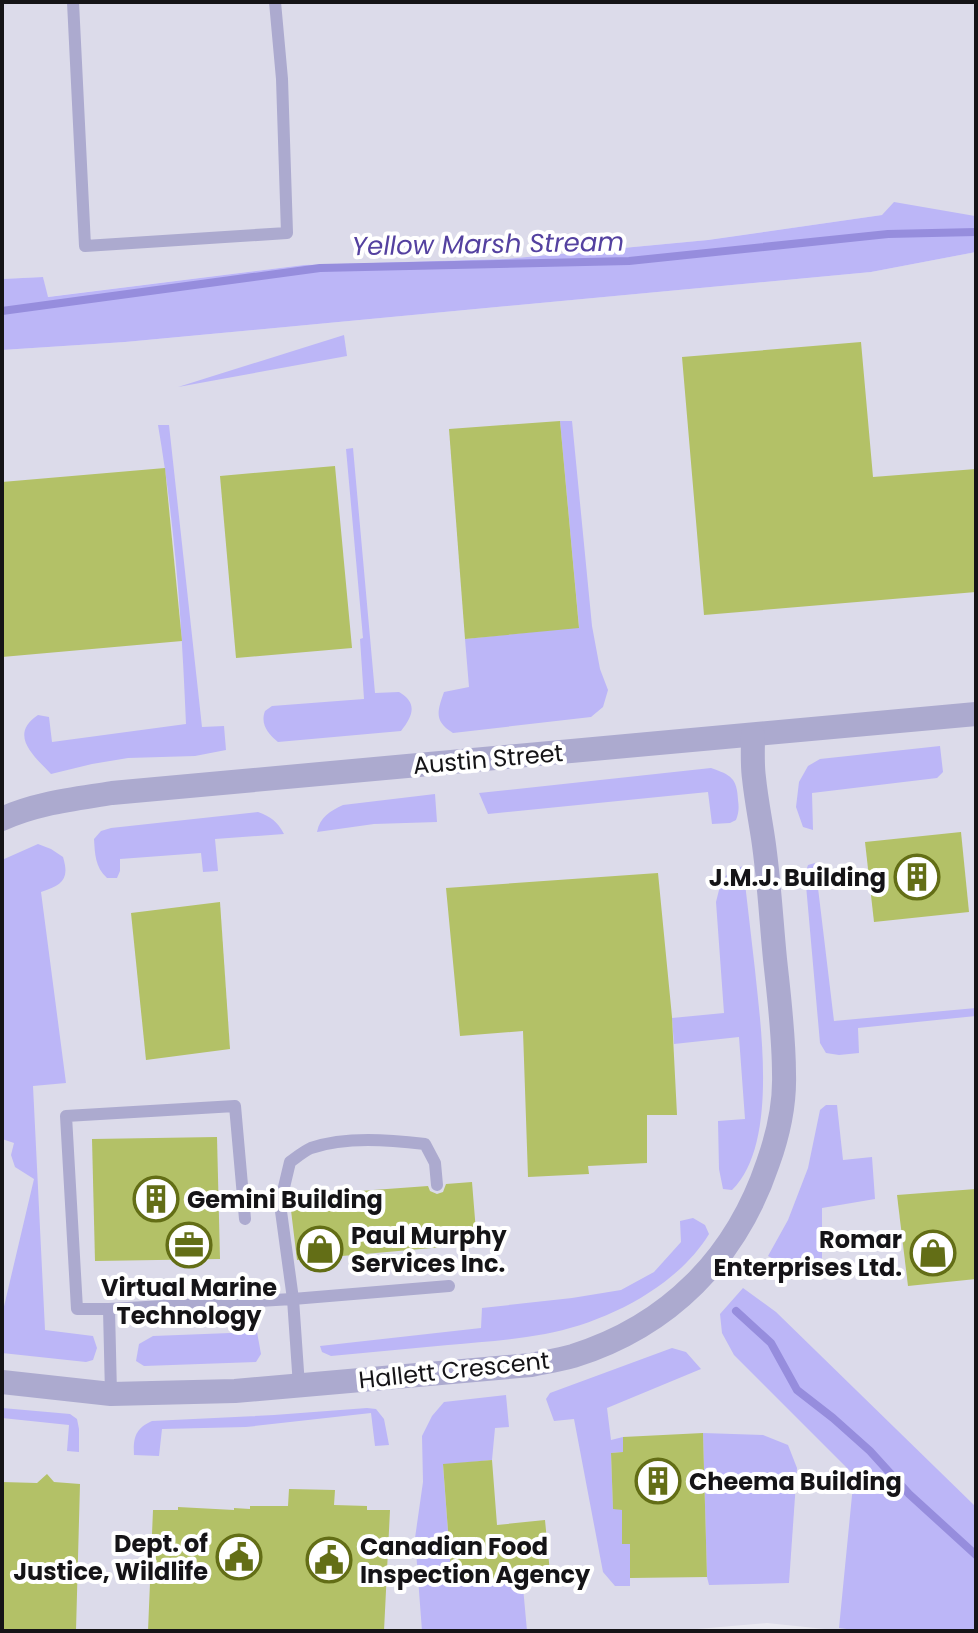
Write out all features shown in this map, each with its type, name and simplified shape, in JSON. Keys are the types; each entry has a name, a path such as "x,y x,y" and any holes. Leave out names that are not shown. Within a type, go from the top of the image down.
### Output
{"street":[{"name":"Austin Street","path":"2,819 50,804 112,793 976,714"},
{"name":"Hallett Crescent","path":"2,1382 111,1394 235,1391 531,1365 571,1357 615,1340 686,1292 716,1262 739,1228 759,1190 781,1114 785,1077 783,1038 765,853 753,775 753,735"}],"lane":[{"path":"73,2 85,246 287,233 282,79 275,2"},
{"path":"245,1219 235,1106 66,1116 77,1309 293,1299 449,1286"},
{"path":"299,1386 293,1299 280,1204 290,1162 309,1149 335,1143 385,1139 425,1144 435,1163 437,1185"},
{"path":"109,1309 111,1394"}],"shaded area":[{"path":"2,2 976,2 976,216 882,215 708,240 506,259 304,265 47,297 43,277 2,279"},
{"path":"894,202 975,216 976,252 871,272 125,342 2,350 2,279 43,277 48,297 304,265 506,259 708,240 882,215"},
{"path":"976,252 976,1631 844,1631 767,1623 674,1631 2,1631 2,350 125,342 871,272"},
{"path":"344,335 347,356 178,387"},
{"path":"560,421 572,421 592,626 600,669 608,690 603,707 591,717 453,733 440,720 439,711 444,692 469,687 465,639 579,627"},
{"path":"158,425 169,425 202,727 224,726 226,750 195,756 128,758 51,774 32,753 24,738 29,723 38,715 49,717 52,742 186,724 177,574"},
{"path":"353,448 375,693 399,692 409,701 411,715 401,731 278,742 264,724 265,711 272,706 364,699 360,639 363,638 346,449"},
{"path":"940,746 943,772 937,778 812,793 813,830 803,827 796,807 799,782 808,766 820,759"},
{"path":"711,768 728,775 736,787 738,812 736,820 730,823 712,824 708,792 488,814 479,793"},
{"path":"435,794 437,822 374,824 317,832 326,815 343,805"},
{"path":"258,812 273,820 284,834 215,839 218,871 203,872 201,853 120,859 117,878 107,878 96,860 94,839 101,831 111,828"},
{"path":"38,844 63,857 65,871 59,884 41,892 66,1083 33,1086 45,1330 93,1336 97,1348 93,1360 86,1362 2,1353 2,1315 34,1179 15,1167 11,1155 14,1143 2,1139 2,860"},
{"path":"815,863 834,1021 976,1008 976,1016 858,1028 859,1053 826,1053 820,1043 805,874 808,865"},
{"path":"743,866 760,1023 763,1085 756,1145 746,1170 732,1190 723,1189 719,1169 718,1121 745,1119 739,1037 674,1044 672,1018 724,1013 716,902 721,882 730,871"},
{"path":"826,1105 837,1105 843,1160 872,1157 875,1199 822,1208 822,1274 796,1271 768,1256 788,1220 808,1168 820,1110"},
{"path":"693,1218 705,1225 709,1234 695,1253 659,1286 638,1300 591,1321 568,1329 509,1339 331,1356 322,1352 320,1346 481,1328 482,1308 621,1290 654,1272 681,1242 680,1221"},
{"path":"743,1288 776,1312 976,1507 976,1631 862,1631 839,1628 854,1475 734,1355 722,1333 720,1314"},
{"path":"257,1332 261,1354 256,1362 144,1366 136,1361 139,1344 153,1336"},
{"path":"672,1348 686,1352 701,1369 607,1408 611,1440 623,1437 623,1452 611,1453 613,1508 622,1510 622,1544 630,1544 630,1586 615,1586 603,1572 574,1419 554,1421 546,1399 550,1393"},
{"path":"506,1395 509,1427 495,1428 492,1460 443,1465 452,1584 522,1576 527,1631 422,1631 415,1538 423,1482 422,1436 432,1416 444,1402"},
{"path":"2,1408 70,1414 77,1419 79,1452 67,1451 69,1425 2,1418"},
{"path":"376,1409 384,1419 389,1445 375,1446 371,1413 246,1427 162,1429 159,1456 134,1455 137,1434 152,1421"},
{"path":"703,1433 763,1435 788,1445 797,1468 789,1583 709,1585"}],"building":[{"path":"861,342 873,477 976,469 976,592 704,615 682,357"},
{"path":"560,421 579,628 465,639 449,429"},
{"path":"335,466 352,648 236,658 220,476"},
{"path":"165,468 182,641 2,657 2,482"},
{"name":"J.M.J. Building","path":"961,832 969,912 874,922 865,842"},
{"path":"658,873 672,1017 677,1115 647,1115 647,1163 588,1166 589,1174 528,1177 523,1031 460,1036 446,888"},
{"path":"220,902 230,1049 146,1060 131,913"},
{"name":"Gemini Building","path":"217,1137 220,1259 95,1261 92,1139"},
{"path":"472,1182 477,1244 297,1260 291,1196 428,1186 430,1191 437,1194 443,1192 446,1184"},
{"path":"976,1189 976,1279 908,1286 897,1195"},
{"name":"Cheema Building","path":"703,1433 707,1577 630,1578 630,1544 622,1544 622,1510 613,1509 611,1453 623,1452 623,1437"},
{"path":"492,1460 497,1525 545,1520 550,1573 452,1584 443,1464"},
{"path":"47,1474 54,1482 80,1484 76,1631 2,1631 2,1482 37,1483"},
{"path":"289,1489 335,1490 334,1505 390,1510 384,1631 148,1631 153,1510 288,1506"}],"waterway":[{"name":"Yellow Marsh Stream","path":"2,311 320,268 629,261 888,234 976,232"},
{"path":"736,1311 771,1343 797,1390 870,1451 909,1494 976,1555"}],"place":[{"name":"J.M.J. Building","path":"917,877"},
{"name":"Gemini Building","path":"156,1199"},
{"name":"Virtual Marine Technology","path":"189,1245"},
{"name":"Paul Murphy Services Inc.","path":"320,1249"},
{"name":"Romar Enterprises Ltd.","path":"933,1253"},
{"name":"Cheema Building","path":"658,1481"},
{"name":"Dept. of Justice, Wildlife","path":"239,1557"},
{"name":"Canadian Food Inspection Agency","path":"329,1560"}]}
